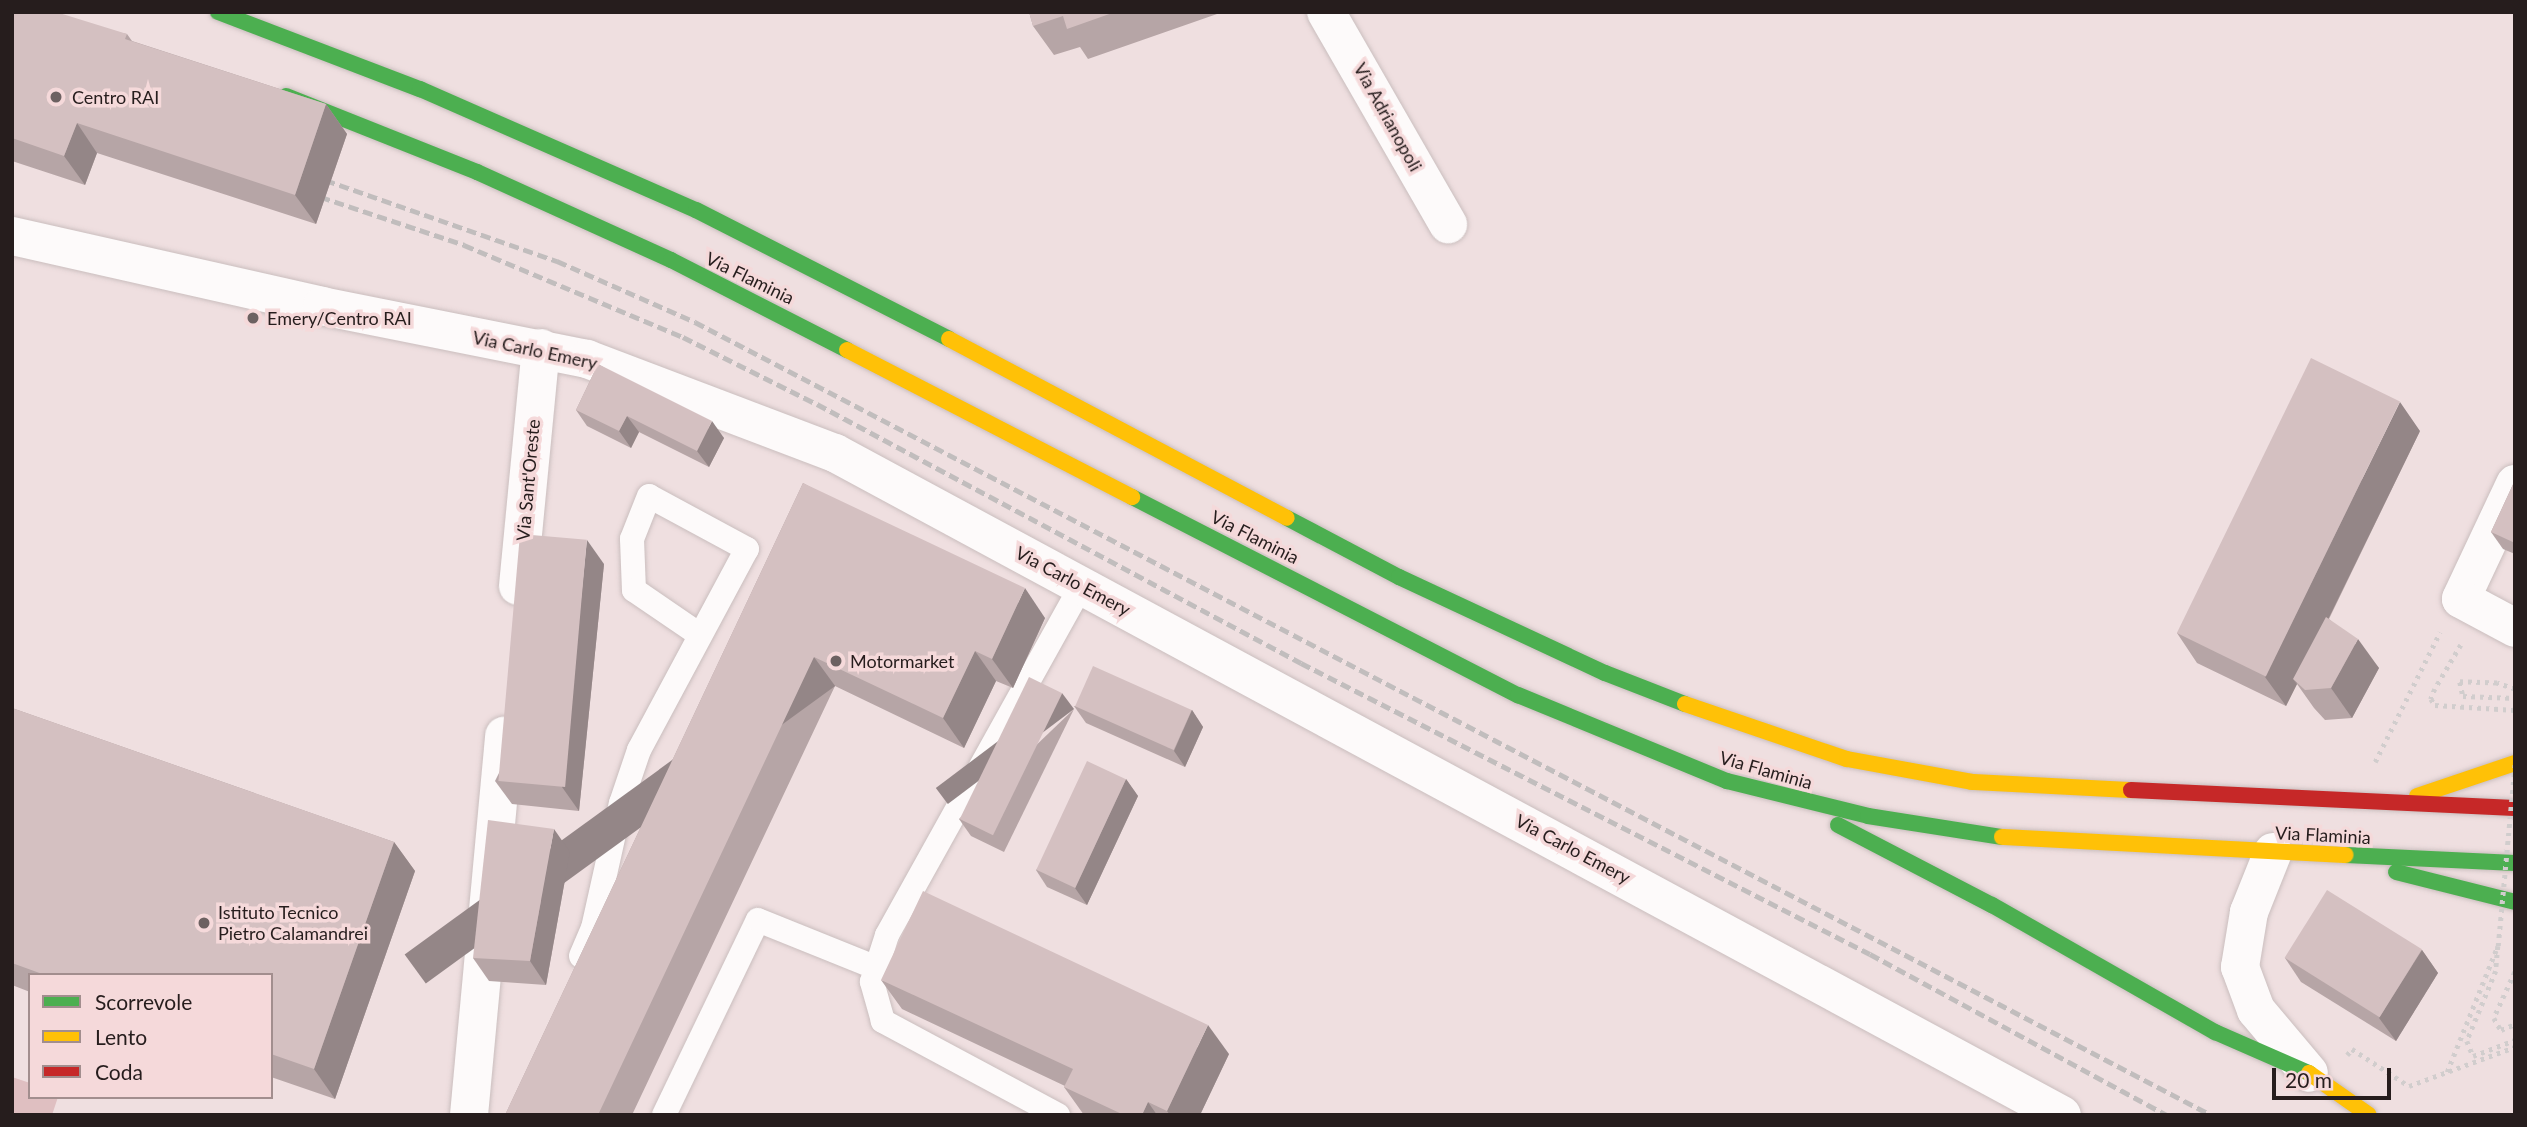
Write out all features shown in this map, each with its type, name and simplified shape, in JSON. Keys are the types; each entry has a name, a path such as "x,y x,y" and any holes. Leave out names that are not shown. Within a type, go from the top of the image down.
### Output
{"main road":[{"name":"Via Flaminia","path":"218,12 445,100 696,210 831,276 1399,577 1605,673 1725,720 1847,759 1972,782 2511,807"},
{"name":"Via Flaminia","path":"268,89 477,172 671,260 1518,695 1679,763 1769,793 1868,816 2015,839 2515,863"},
{"path":"2400,802 2515,764"},
{"path":"1769,793 1941,877 2215,1032 2309,1073 2368,1115"},
{"path":"2337,855 2515,902"}],"street":[{"name":"Via Adrianopoli","path":"1326,12 1448,224"},
{"name":"Via Carlo Emery","path":"12,236 322,306 587,359 835,453 2062,1115"},
{"name":"Via Sant'Oreste","path":"515,622 541,348"},
{"path":"2515,484 2460,598 2515,628"},
{"path":"469,1115 508,704"},
{"path":"2273,852 2249,912 2240,967 2256,1010 2309,1073"}],"lane":[{"path":"572,978 593,928 621,803 639,750 747,549 649,496 632,539 634,590 700,635"},
{"path":"1058,1115 883,1021 872,982 887,935 1082,586"},
{"path":"664,1115 758,920 877,968"}],"path":[{"path":"2356,800 2442,629"},
{"path":"2465,638 2435,689 2431,699 2435,705 2515,710"},
{"path":"2515,689 2497,683 2460,682 2463,696 2515,698"},
{"path":"2515,764 2496,971 2467,1041 2473,1056 2515,1040"},
{"path":"2447,1072 2498,946"},
{"path":"2515,972 2494,1018 2501,1030 2515,1024"},
{"path":"2352,1049 2409,1086 2515,1047"}],"shaded area":[{"path":"12,1077 28,1082 28,1099 57,1099 52,1115 12,1115"}],"building":[{"path":"12,12 56,12 127,34 125,39 326,104 295,195 77,123 64,156 12,138"},
{"path":"1029,12 1115,12 1067,29 1063,16 1033,26"},
{"path":"2311,358 2400,401 2266,676 2177,633"},
{"path":"598,364 712,421 697,451 627,416 619,431 576,410"},
{"path":"2515,480 2515,543 2491,532"},
{"path":"803,483 1025,588 992,659 975,651 943,718 814,657 598,1115 505,1115"},
{"path":"520,534 587,540 565,787 498,781"},
{"path":"2326,617 2358,639 2331,688 2305,690 2293,679"},
{"path":"1093,666 1192,710 1174,750 1075,706"},
{"path":"1029,677 1062,693 993,835 960,819"},
{"name":"Istituto Tecnico Pietro Calamandrei","path":"12,708 394,842 314,1069 273,1055 273,973 40,973 12,963"},
{"path":"1087,761 1126,779 1075,888 1036,870"},
{"path":"488,820 554,829 530,961 473,958"},
{"path":"2327,890 2422,949 2380,1017 2285,958"},
{"path":"923,891 1208,1025 1167,1111 1148,1102 1142,1115 1124,1115 1064,1087 1073,1069 881,980"}],"railway":[{"path":"311,175 557,261 695,322 2211,1115"},
{"path":"306,192 464,245 683,337 817,404 1301,663 1870,954 2166,1115"}],"traffic: fast":[{"path":"218,12 420,89 696,210 949,339"},
{"path":"286,96 477,172 671,260 847,350"},
{"path":"1132,497 1518,695 1727,781 1868,816 2002,837"},
{"path":"1287,518 1399,577 1605,673 1685,704"},
{"path":"1838,825 1992,905 2215,1032 2309,1073"},
{"path":"2346,855 2515,863"},
{"path":"2396,872 2515,902"}],"traffic: slow":[{"path":"949,339 1287,518"},
{"path":"847,350 1132,497"},
{"path":"1685,704 1847,759 1972,782 2131,790"},
{"path":"2417,796 2515,763"},
{"path":"2002,837 2346,855"},
{"path":"2309,1073 2369,1115"}],"traffic: jam":[{"path":"2131,790 2515,808"}],"place":[{"name":"Centro RAI","path":"56,97"},
{"name":"Emery/Centro RAI","path":"253,318"},
{"name":"Motormarket","path":"836,661"},
{"name":"Istituto Tecnico Pietro Calamandrei","path":"204,923"}]}
